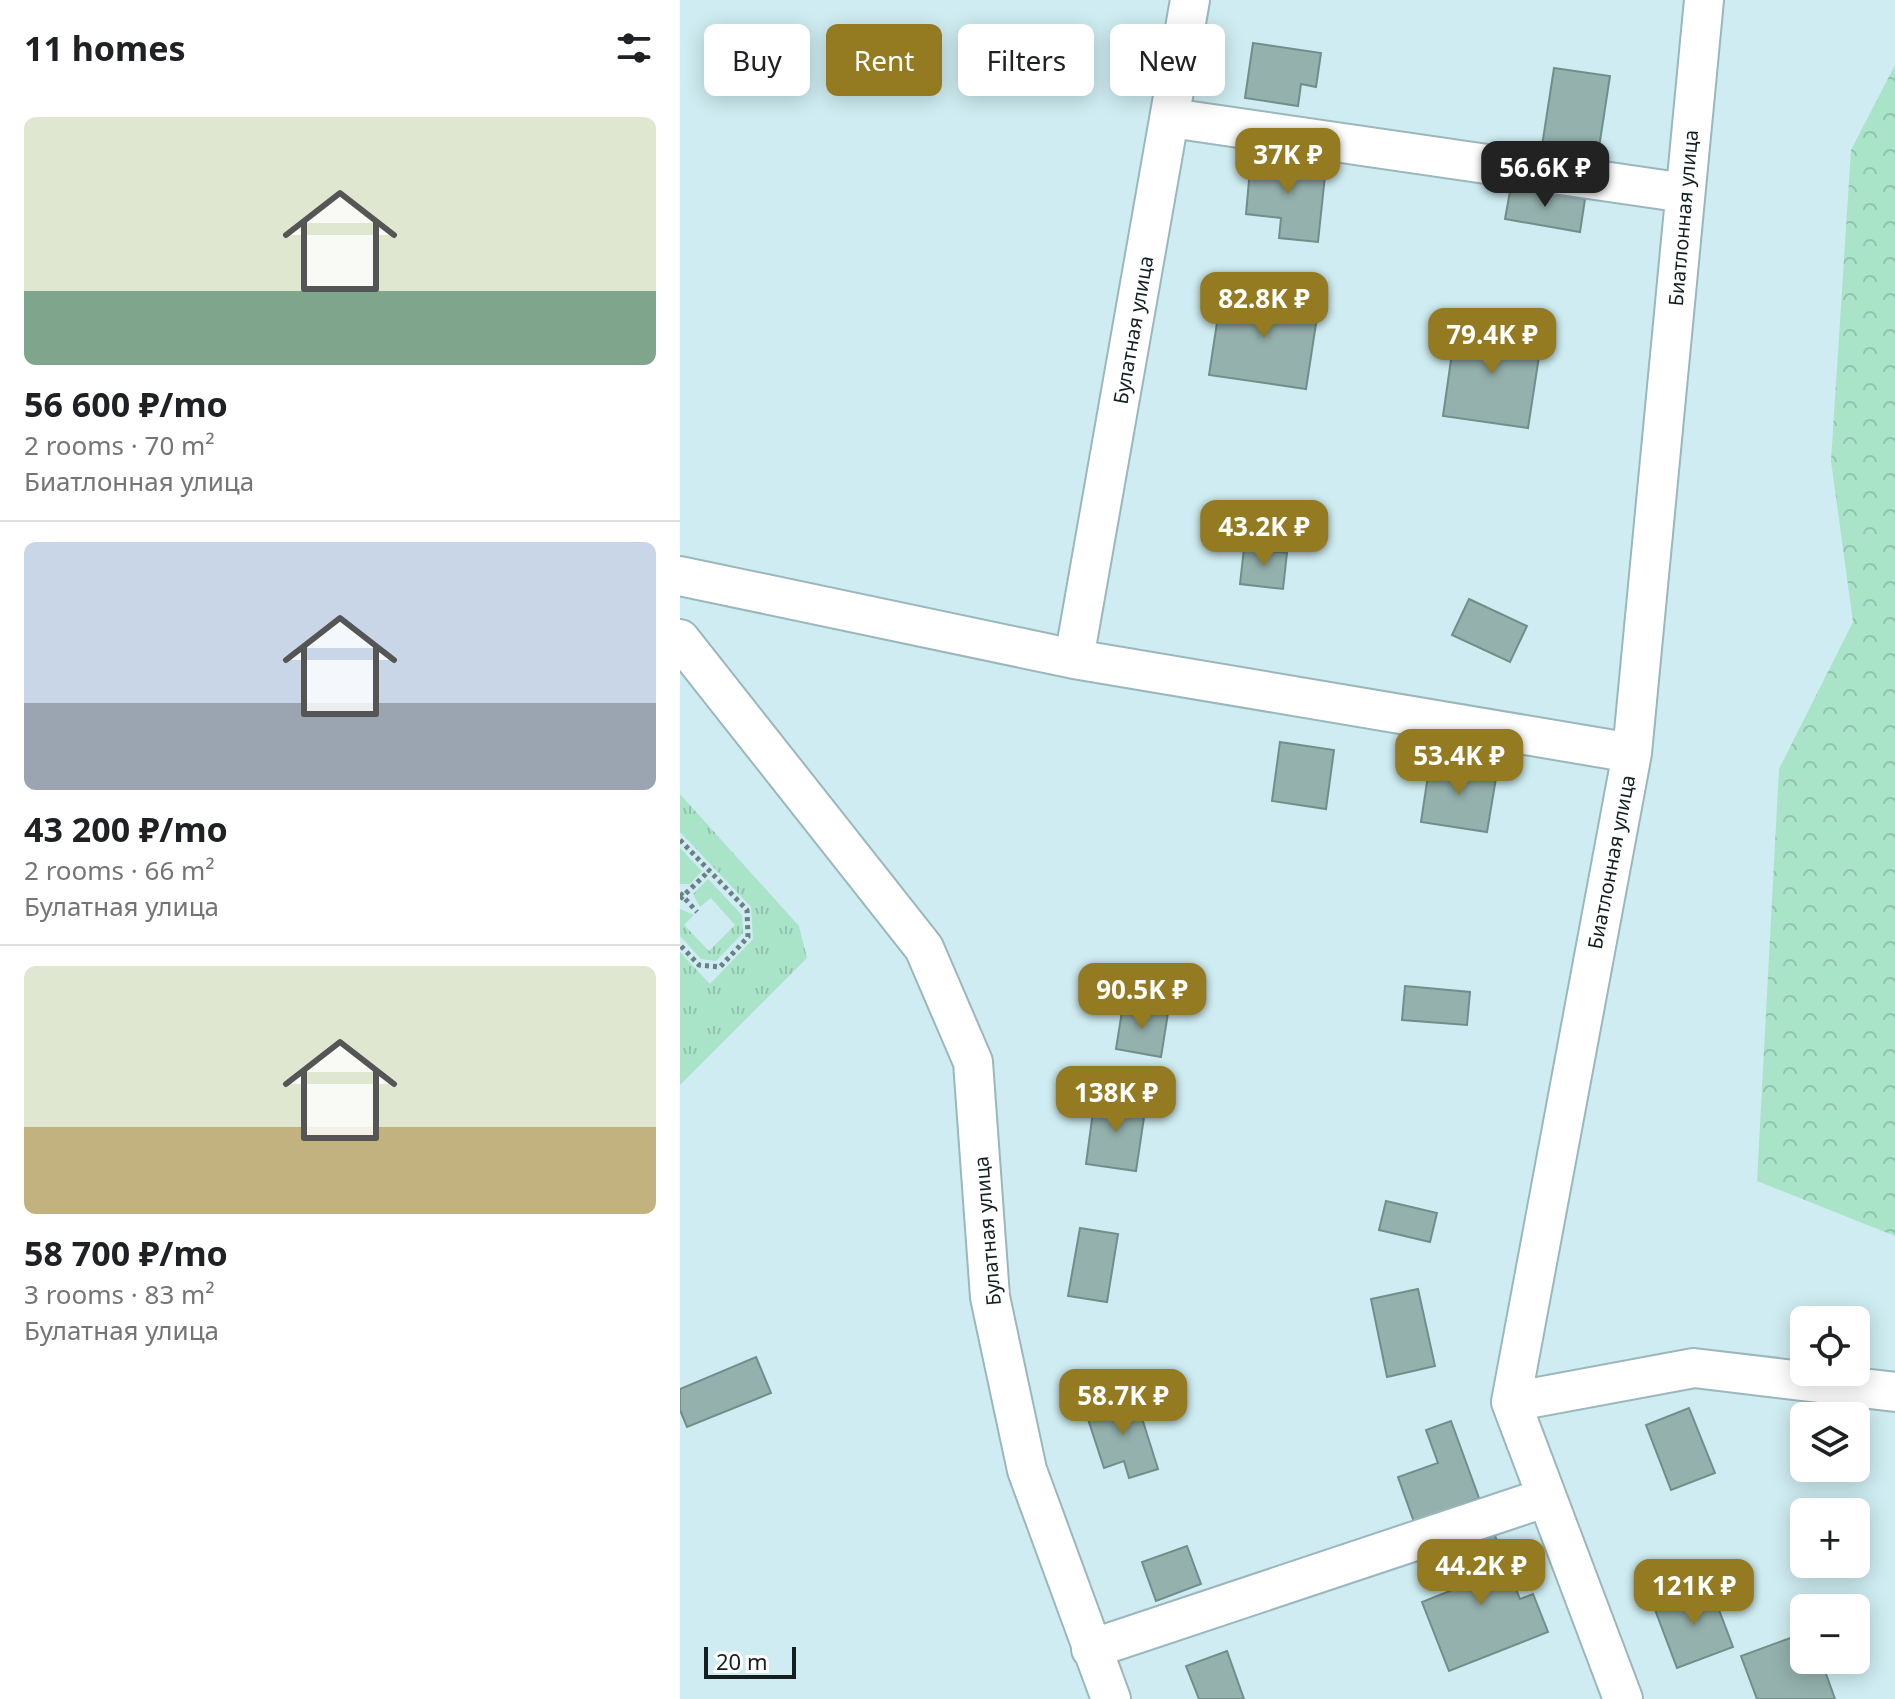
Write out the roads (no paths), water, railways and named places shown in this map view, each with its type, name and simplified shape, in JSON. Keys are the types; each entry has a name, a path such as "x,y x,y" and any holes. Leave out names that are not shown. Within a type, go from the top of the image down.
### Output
{"street":[{"name":"Булатная улица","path":"1074,659 1190,0"},
{"name":"Биатлонная улица","path":"1623,1699 1544,1498 1511,1402 1632,753 1704,0"},
{"path":"1171,118 1685,193"},
{"path":"680,576 1074,659 1632,753"},
{"name":"Булатная улица","path":"680,639 924,948 973,1062 990,1297 1027,1470 1111,1699"},
{"path":"1511,1402 1694,1368 1895,1392"},
{"path":"1091,1649 1544,1498"}]}
